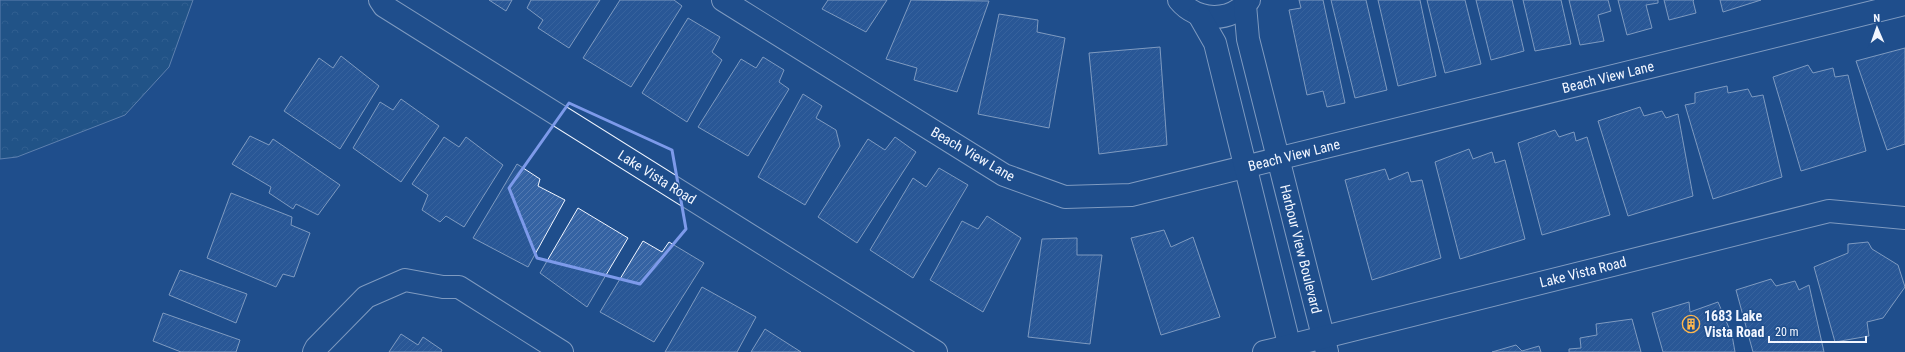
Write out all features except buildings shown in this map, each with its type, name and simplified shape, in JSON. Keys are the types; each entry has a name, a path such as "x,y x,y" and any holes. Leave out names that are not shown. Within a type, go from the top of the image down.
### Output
{"street":[{"name":"Lake Vista Road","path":"380,0 384,6 936,352"},
{"name":"Beach View Lane","path":"723,0 1004,175 1065,197 1131,195 1905,4"},
{"path":"1179,0 1184,6 1199,15 1214,18 1229,15 1247,3"},
{"name":"Harbour View Boulevard","path":"1247,3 1248,39 1325,344"},
{"path":"1199,15 1215,43 1290,349"},
{"name":"Lake Vista Road","path":"1264,352 1325,344 1829,211 1905,218"},
{"path":"314,352 316,348 366,296 405,280 443,287 459,287 562,352"}],"highlighted area":[{"path":"569,103 672,150 686,229 640,284 537,258 509,188"}],"green space":[{"path":"0,0 193,0 169,67 125,115 17,157 0,159"}],"place":[{"name":"1683 Lake Vista Road","path":"1691,324"}]}
